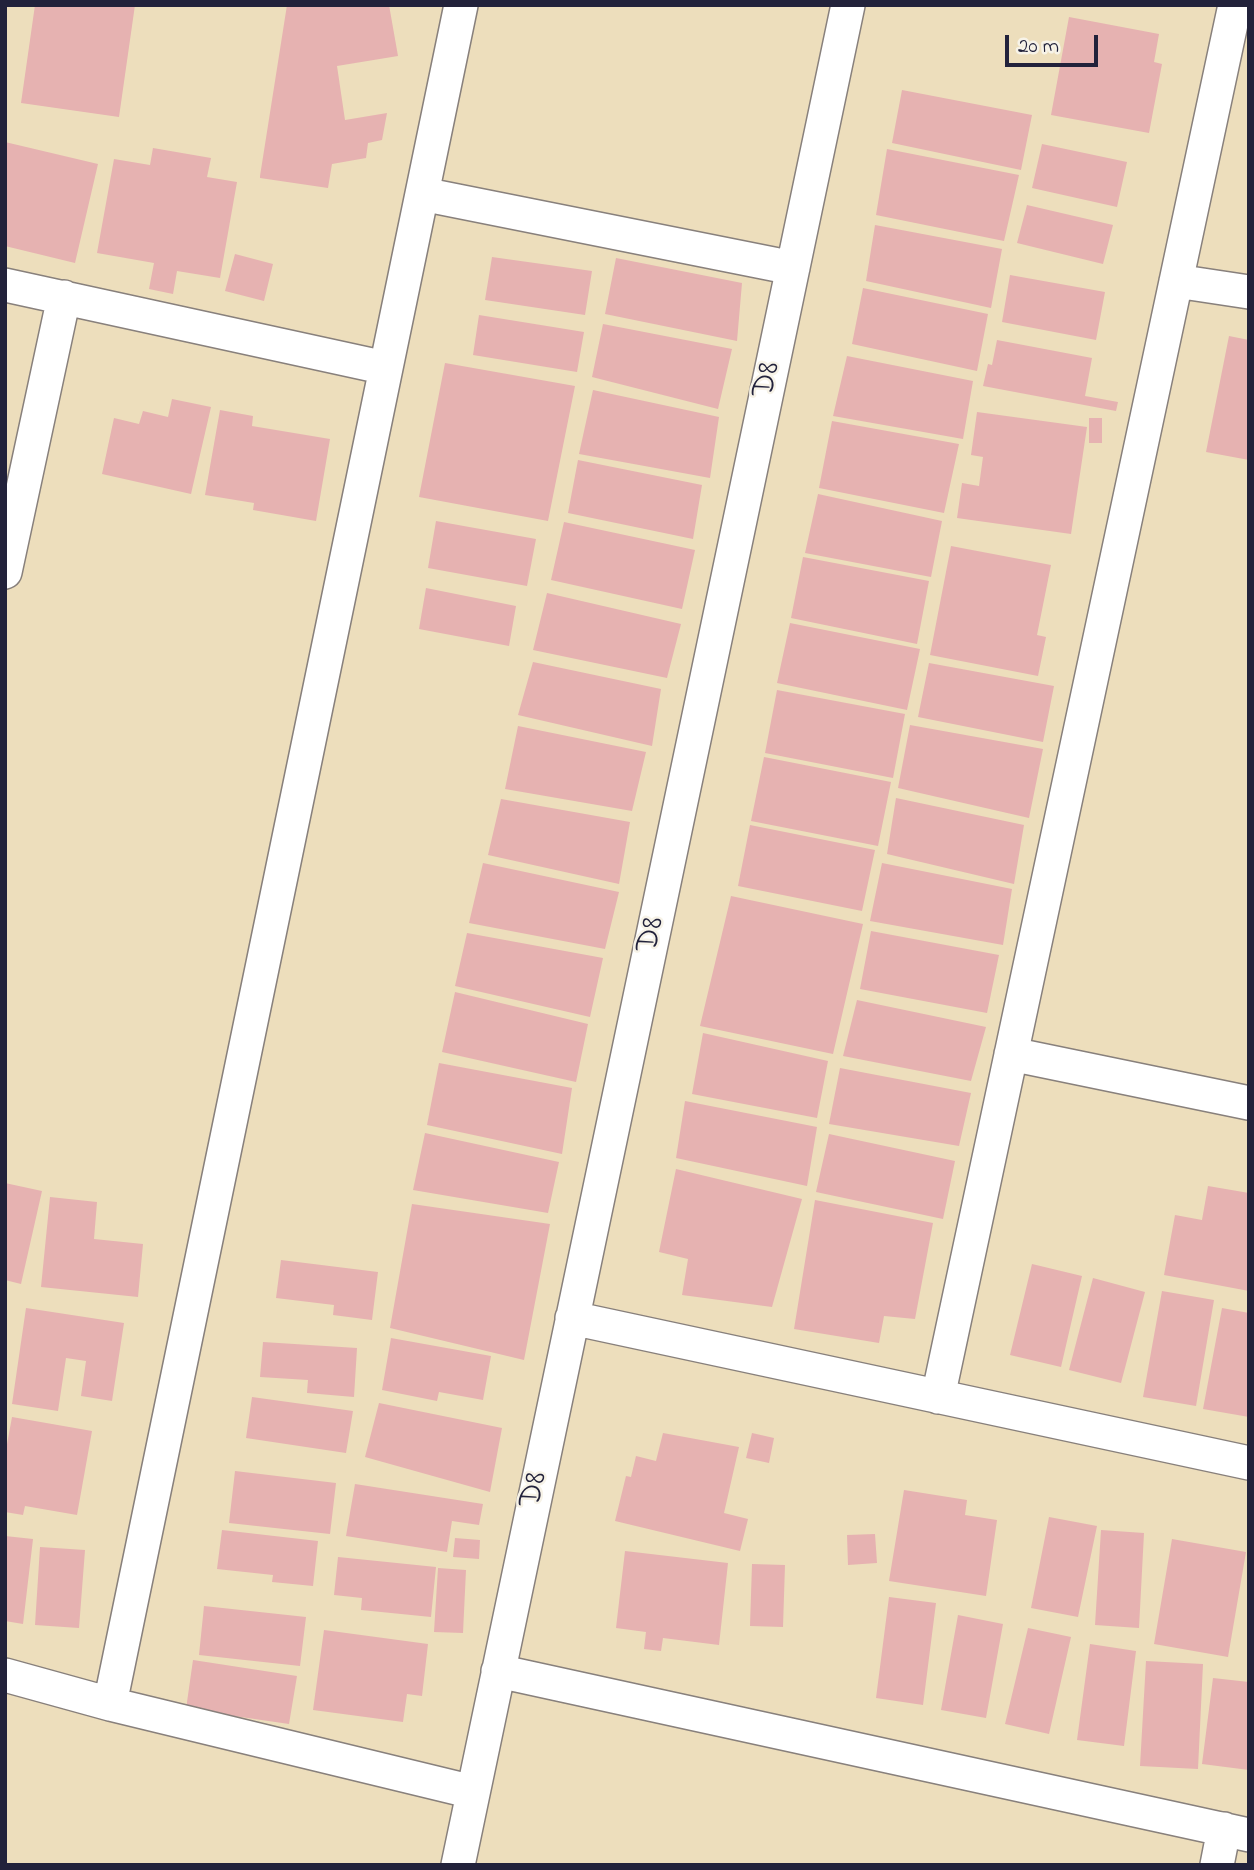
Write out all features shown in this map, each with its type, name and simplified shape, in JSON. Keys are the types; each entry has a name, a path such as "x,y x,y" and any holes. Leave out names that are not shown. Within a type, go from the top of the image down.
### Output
{"street":[{"path":"110,1703 461,5"},
{"name":"D8","path":"458,1865 848,5"},
{"path":"938,1396 1235,5"},
{"path":"422,194 793,268"},
{"path":"1176,281 1249,292"},
{"path":"5,285 386,368"},
{"path":"5,572 64,297"},
{"path":"1011,1054 1249,1103"},
{"path":"572,1318 1249,1463"},
{"path":"498,1671 1237,1832 1217,1865"},
{"path":"5,1675 473,1792"}],"building":[{"path":"35,5 135,5 119,117 21,103"},
{"path":"287,5 389,5 398,56 337,66 345,120 387,113 382,140 368,143 366,158 332,164 328,188 260,178"},
{"path":"1069,17 1159,34 1154,62 1162,64 1149,133 1051,115"},
{"path":"902,90 1032,115 1021,170 892,143"},
{"path":"5,142 98,164 75,263 5,246"},
{"path":"1042,144 1127,162 1117,207 1032,188"},
{"path":"153,148 211,158 207,177 237,182 220,278 177,271 173,294 149,289 154,263 97,253 114,159 150,165"},
{"path":"887,149 1019,175 1004,241 876,215"},
{"path":"1027,205 1113,225 1103,264 1017,243"},
{"path":"875,225 1002,249 991,308 866,281"},
{"path":"235,254 273,264 264,301 225,291"},
{"path":"492,257 592,271 585,315 485,300"},
{"path":"616,258 742,283 737,341 605,314"},
{"path":"1010,275 1105,292 1096,340 1002,322"},
{"path":"863,288 988,314 977,371 852,344"},
{"path":"479,315 584,332 577,372 473,355"},
{"path":"603,324 732,349 718,409 592,377"},
{"path":"1229,336 1249,340 1249,460 1206,452"},
{"path":"997,340 1092,358 1085,396 1118,402 1116,411 983,386 988,364 992,365"},
{"path":"847,356 973,381 963,439 833,416"},
{"path":"445,363 575,386 548,521 419,497"},
{"path":"593,390 719,417 710,478 579,454"},
{"path":"172,399 211,407 191,494 102,474 114,418 139,424 143,411 168,417"},
{"path":"220,410 253,416 252,426 330,439 316,521 253,510 254,503 205,495"},
{"path":"977,412 1087,427 1071,534 957,518 962,483 979,486 983,457 971,455"},
{"path":"1089,418 1102,418 1102,443 1089,443"},
{"path":"832,421 959,444 944,513 819,488"},
{"path":"578,460 702,485 693,539 568,513"},
{"path":"818,494 942,521 931,577 805,553"},
{"path":"436,521 536,539 527,586 428,568"},
{"path":"564,522 695,550 682,609 551,580"},
{"path":"951,546 1051,565 1037,635 1046,637 1038,676 930,655"},
{"path":"803,557 929,581 917,644 791,618"},
{"path":"426,588 516,606 509,646 419,629"},
{"path":"547,593 681,624 667,678 533,650"},
{"path":"790,623 920,649 907,710 777,683"},
{"path":"533,662 661,689 652,746 518,715"},
{"path":"929,663 1054,686 1043,742 918,717"},
{"path":"777,690 905,714 893,778 765,753"},
{"path":"910,725 1043,749 1029,818 898,788"},
{"path":"518,726 646,752 632,811 505,789"},
{"path":"764,757 891,782 878,846 751,821"},
{"path":"896,798 1024,825 1014,884 887,854"},
{"path":"501,799 630,822 619,884 488,855"},
{"path":"750,825 875,850 862,911 738,886"},
{"path":"483,863 619,892 605,949 469,923"},
{"path":"882,863 1012,889 1003,945 870,921"},
{"path":"731,896 863,924 833,1054 700,1026"},
{"path":"871,931 999,955 987,1013 860,989"},
{"path":"467,933 603,958 590,1017 455,986"},
{"path":"455,992 588,1024 576,1082 442,1052"},
{"path":"857,1000 986,1027 971,1081 843,1056"},
{"path":"703,1033 828,1061 817,1118 692,1094"},
{"path":"439,1063 572,1088 562,1154 427,1125"},
{"path":"840,1068 971,1093 959,1146 829,1124"},
{"path":"685,1101 817,1127 807,1186 676,1158"},
{"path":"425,1133 559,1162 548,1213 413,1190"},
{"path":"829,1134 955,1161 943,1219 816,1192"},
{"path":"676,1169 802,1199 772,1307 682,1295 688,1259 659,1252"},
{"path":"5,1183 42,1191 21,1284 5,1280"},
{"path":"1208,1186 1249,1193 1249,1291 1164,1275 1175,1215 1202,1220"},
{"path":"50,1197 97,1202 94,1239 143,1244 138,1297 41,1287"},
{"path":"815,1200 933,1223 915,1319 884,1316 879,1343 794,1329"},
{"path":"412,1204 550,1224 524,1360 390,1328"},
{"path":"281,1260 378,1272 372,1320 333,1315 334,1305 276,1298"},
{"path":"1032,1264 1082,1276 1061,1367 1010,1355"},
{"path":"1093,1278 1145,1292 1121,1383 1069,1370"},
{"path":"1162,1291 1214,1300 1196,1406 1143,1397"},
{"path":"26,1308 124,1323 112,1401 81,1396 86,1361 66,1358 58,1411 12,1404"},
{"path":"1222,1308 1249,1313 1249,1417 1203,1409"},
{"path":"391,1338 491,1356 483,1400 439,1392 437,1401 382,1390"},
{"path":"263,1342 357,1348 354,1397 307,1393 308,1380 260,1377"},
{"path":"252,1397 353,1411 346,1453 246,1438"},
{"path":"379,1403 502,1428 490,1492 365,1457"},
{"path":"12,1417 92,1431 77,1515 25,1506 23,1515 5,1512 5,1455"},
{"path":"663,1433 739,1447 724,1513 748,1519 740,1551 615,1521 626,1476 631,1477 636,1456 656,1461"},
{"path":"752,1433 774,1438 769,1463 746,1458"},
{"path":"235,1471 336,1483 330,1534 229,1523"},
{"path":"355,1484 483,1504 479,1525 452,1521 447,1552 346,1536"},
{"path":"904,1490 967,1500 965,1515 997,1520 986,1596 889,1581"},
{"path":"1049,1517 1097,1526 1078,1617 1031,1608"},
{"path":"222,1530 318,1541 313,1586 272,1582 273,1575 217,1569"},
{"path":"1101,1530 1144,1533 1139,1628 1095,1625"},
{"path":"875,1534 877,1563 848,1565 847,1535"},
{"path":"5,1536 33,1539 23,1624 5,1621"},
{"path":"455,1538 480,1540 479,1559 453,1557"},
{"path":"1172,1539 1246,1552 1228,1657 1154,1644"},
{"path":"40,1547 85,1550 79,1628 35,1625"},
{"path":"625,1551 728,1563 719,1645 663,1638 661,1651 644,1649 646,1632 616,1628"},
{"path":"338,1557 436,1567 431,1617 361,1610 362,1598 334,1595"},
{"path":"752,1564 785,1565 783,1627 750,1626"},
{"path":"438,1568 466,1570 463,1633 434,1632"},
{"path":"889,1597 936,1603 923,1705 876,1698"},
{"path":"204,1606 306,1617 300,1666 199,1655"},
{"path":"958,1615 1003,1624 986,1718 941,1710"},
{"path":"1028,1628 1071,1637 1049,1734 1005,1724"},
{"path":"324,1630 428,1644 422,1696 407,1694 403,1722 313,1710"},
{"path":"1090,1644 1136,1651 1124,1746 1077,1740"},
{"path":"193,1660 297,1676 289,1724 186,1709"},
{"path":"1146,1661 1203,1664 1198,1769 1140,1766"},
{"path":"1213,1678 1249,1682 1249,1770 1202,1764"}]}
